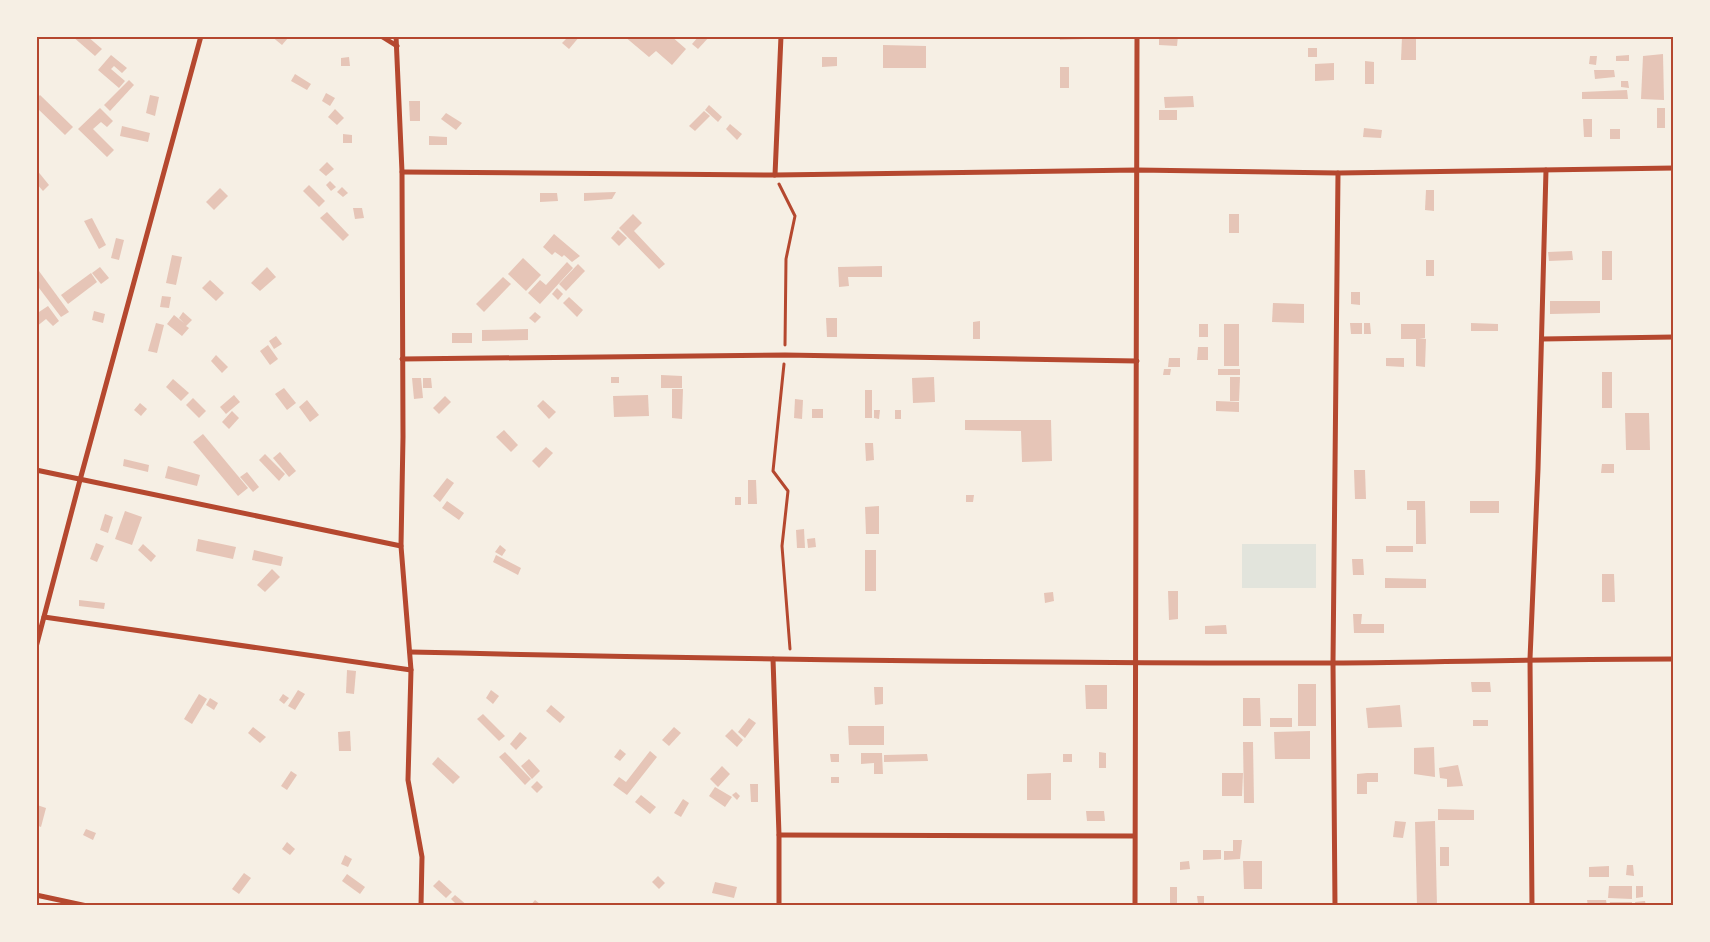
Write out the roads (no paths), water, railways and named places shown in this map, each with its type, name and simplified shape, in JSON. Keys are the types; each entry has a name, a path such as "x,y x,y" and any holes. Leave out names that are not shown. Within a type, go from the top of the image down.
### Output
{"street":[{"path":"36,647 201,36"},
{"path":"381,36 397,46"},
{"path":"396,36 402,172 401,546 411,670 408,780 422,857 422,906"},
{"path":"774,175 781,36"},
{"path":"1135,906 1137,36"},
{"path":"402,172 774,175 1137,170 1338,173 1674,168"},
{"path":"1532,906 1530,659 1538,469 1546,170"},
{"path":"1336,906 1333,662 1338,173"},
{"path":"1542,339 1674,337"},
{"path":"402,359 785,355 1137,361"},
{"path":"36,470 401,546"},
{"path":"44,617 411,670"},
{"path":"410,652 773,659 1333,662 1674,659"},
{"path":"773,659 779,835 779,906"},
{"path":"779,835 1134,836"},
{"path":"36,895 87,906"}]}
